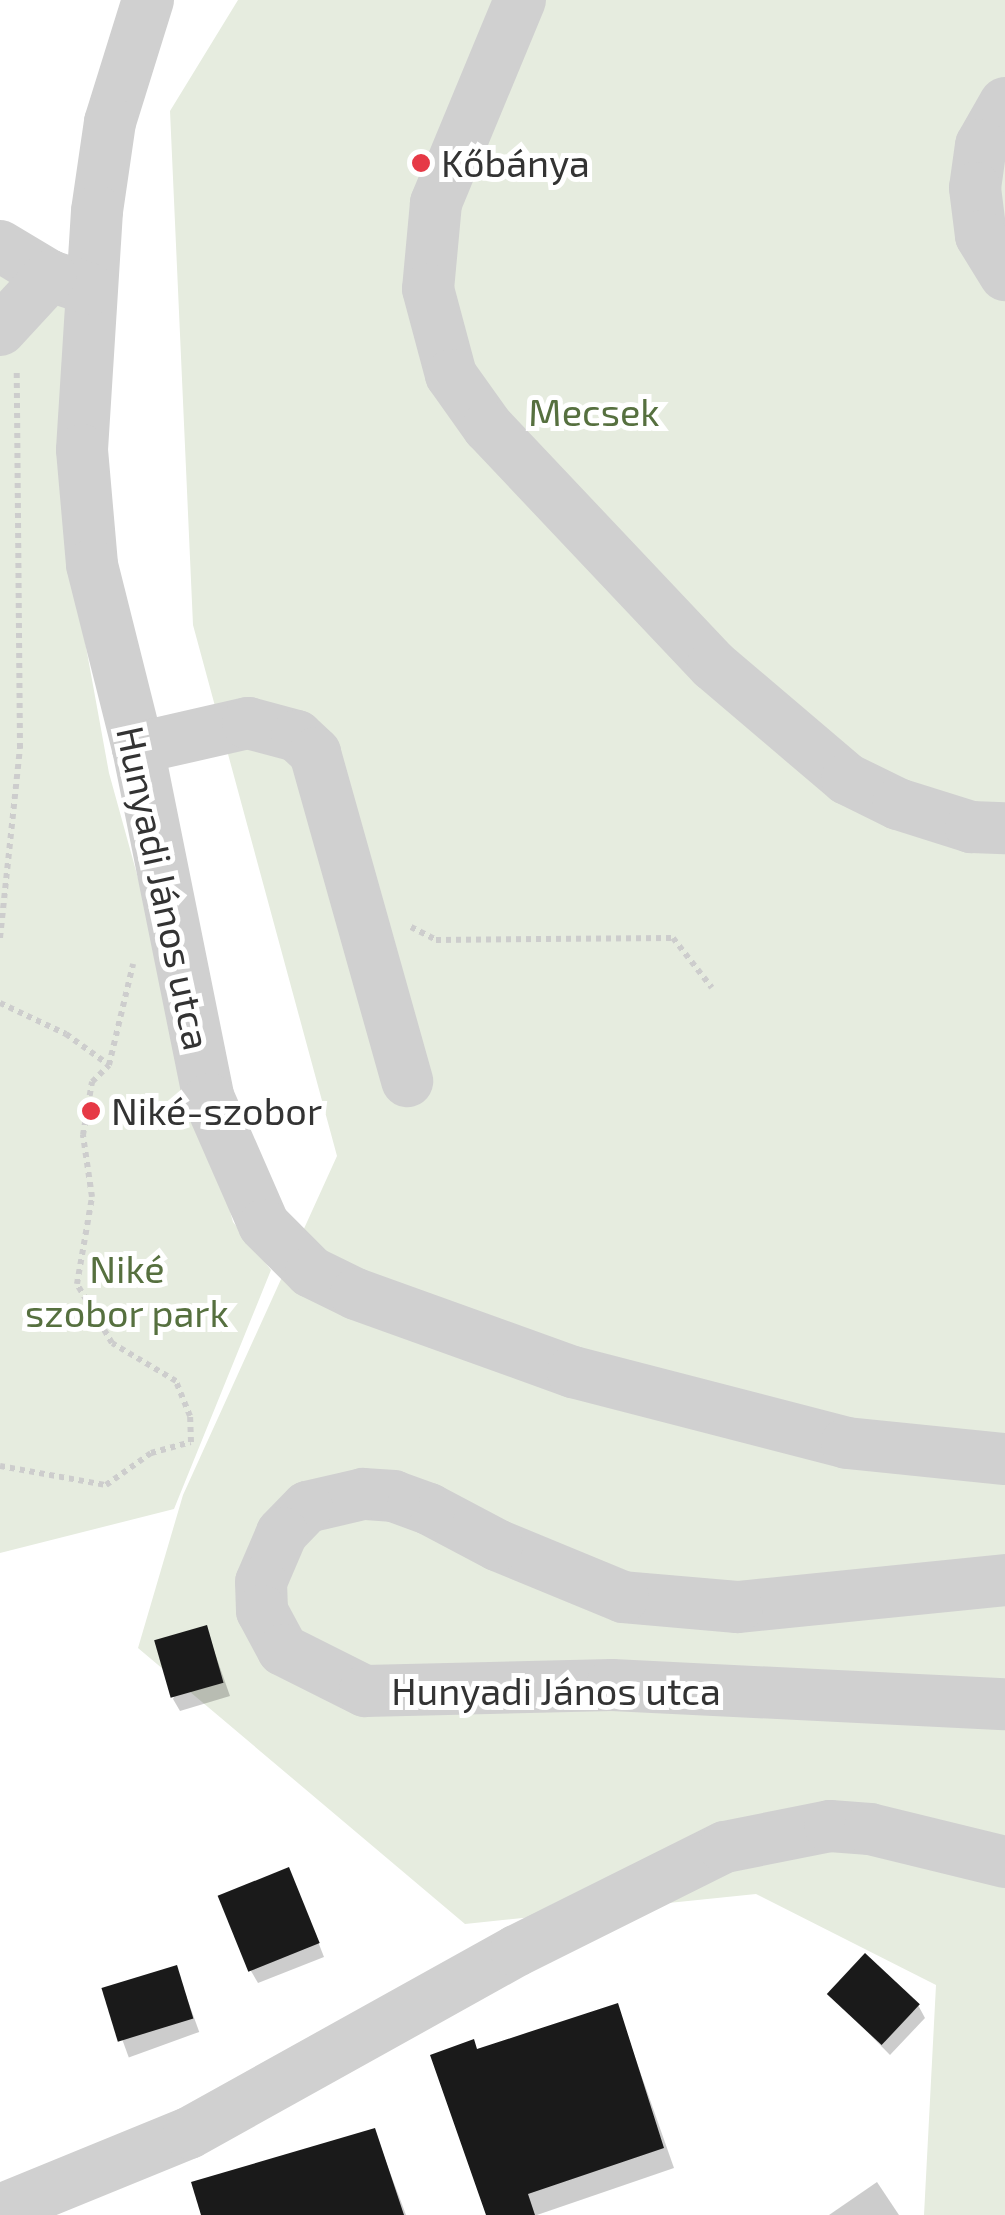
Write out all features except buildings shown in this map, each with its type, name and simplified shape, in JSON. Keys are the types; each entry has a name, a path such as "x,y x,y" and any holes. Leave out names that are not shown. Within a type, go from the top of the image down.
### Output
{"street":[{"name":"Hunyadi János utca","path":"148,0 110,122 39,302 82,450 92,564 138,748 209,1099 232,1161 264,1225 312,1272 464,1336 694,1408 847,1443 1005,1459"},
{"path":"520,0 436,203 428,289 451,375 488,427 712,665 846,779 916,810 971,827 1005,828"},
{"path":"1005,103 982,146 976,188 981,236 1005,276"},
{"path":"0,246 39,302"},
{"path":"138,748 248,724 298,736 315,753 407,1082"},
{"name":"Hunyadi János utca","path":"1005,1580 737,1607 622,1597 497,1546 430,1509 394,1496 363,1494 308,1507 282,1533 262,1582 262,1611 283,1650 365,1691 612,1685 1005,1704"},
{"path":"0,2210 188,2133 516,1951 726,1847 798,1828 843,1827 1005,1862"}],"path":[{"path":"0,938 20,748 39,302"},
{"path":"0,1466 106,1485 151,1453 191,1442 190,1416 176,1382 112,1343 77,1284 92,1198 83,1135 92,1082 109,1066 137,946 166,891"},
{"path":"356,900 436,940 673,938 712,988"},
{"path":"0,1003 66,1034 109,1066"}],"green space":[{"name":"Mecsek","path":"238,0 1005,0 1005,2215 924,2215 936,1985 756,1894 465,1924 138,1648 183,1495 337,1156 193,625 170,111"},
{"name":"Niké szobor park","path":"0,256 71,295 64,526 109,773 233,1222 271,1270 174,1509 0,1553"}],"place":[{"name":"Kőbánya","path":"421,163"},
{"name":"Niké-szobor","path":"91,1111"}]}
